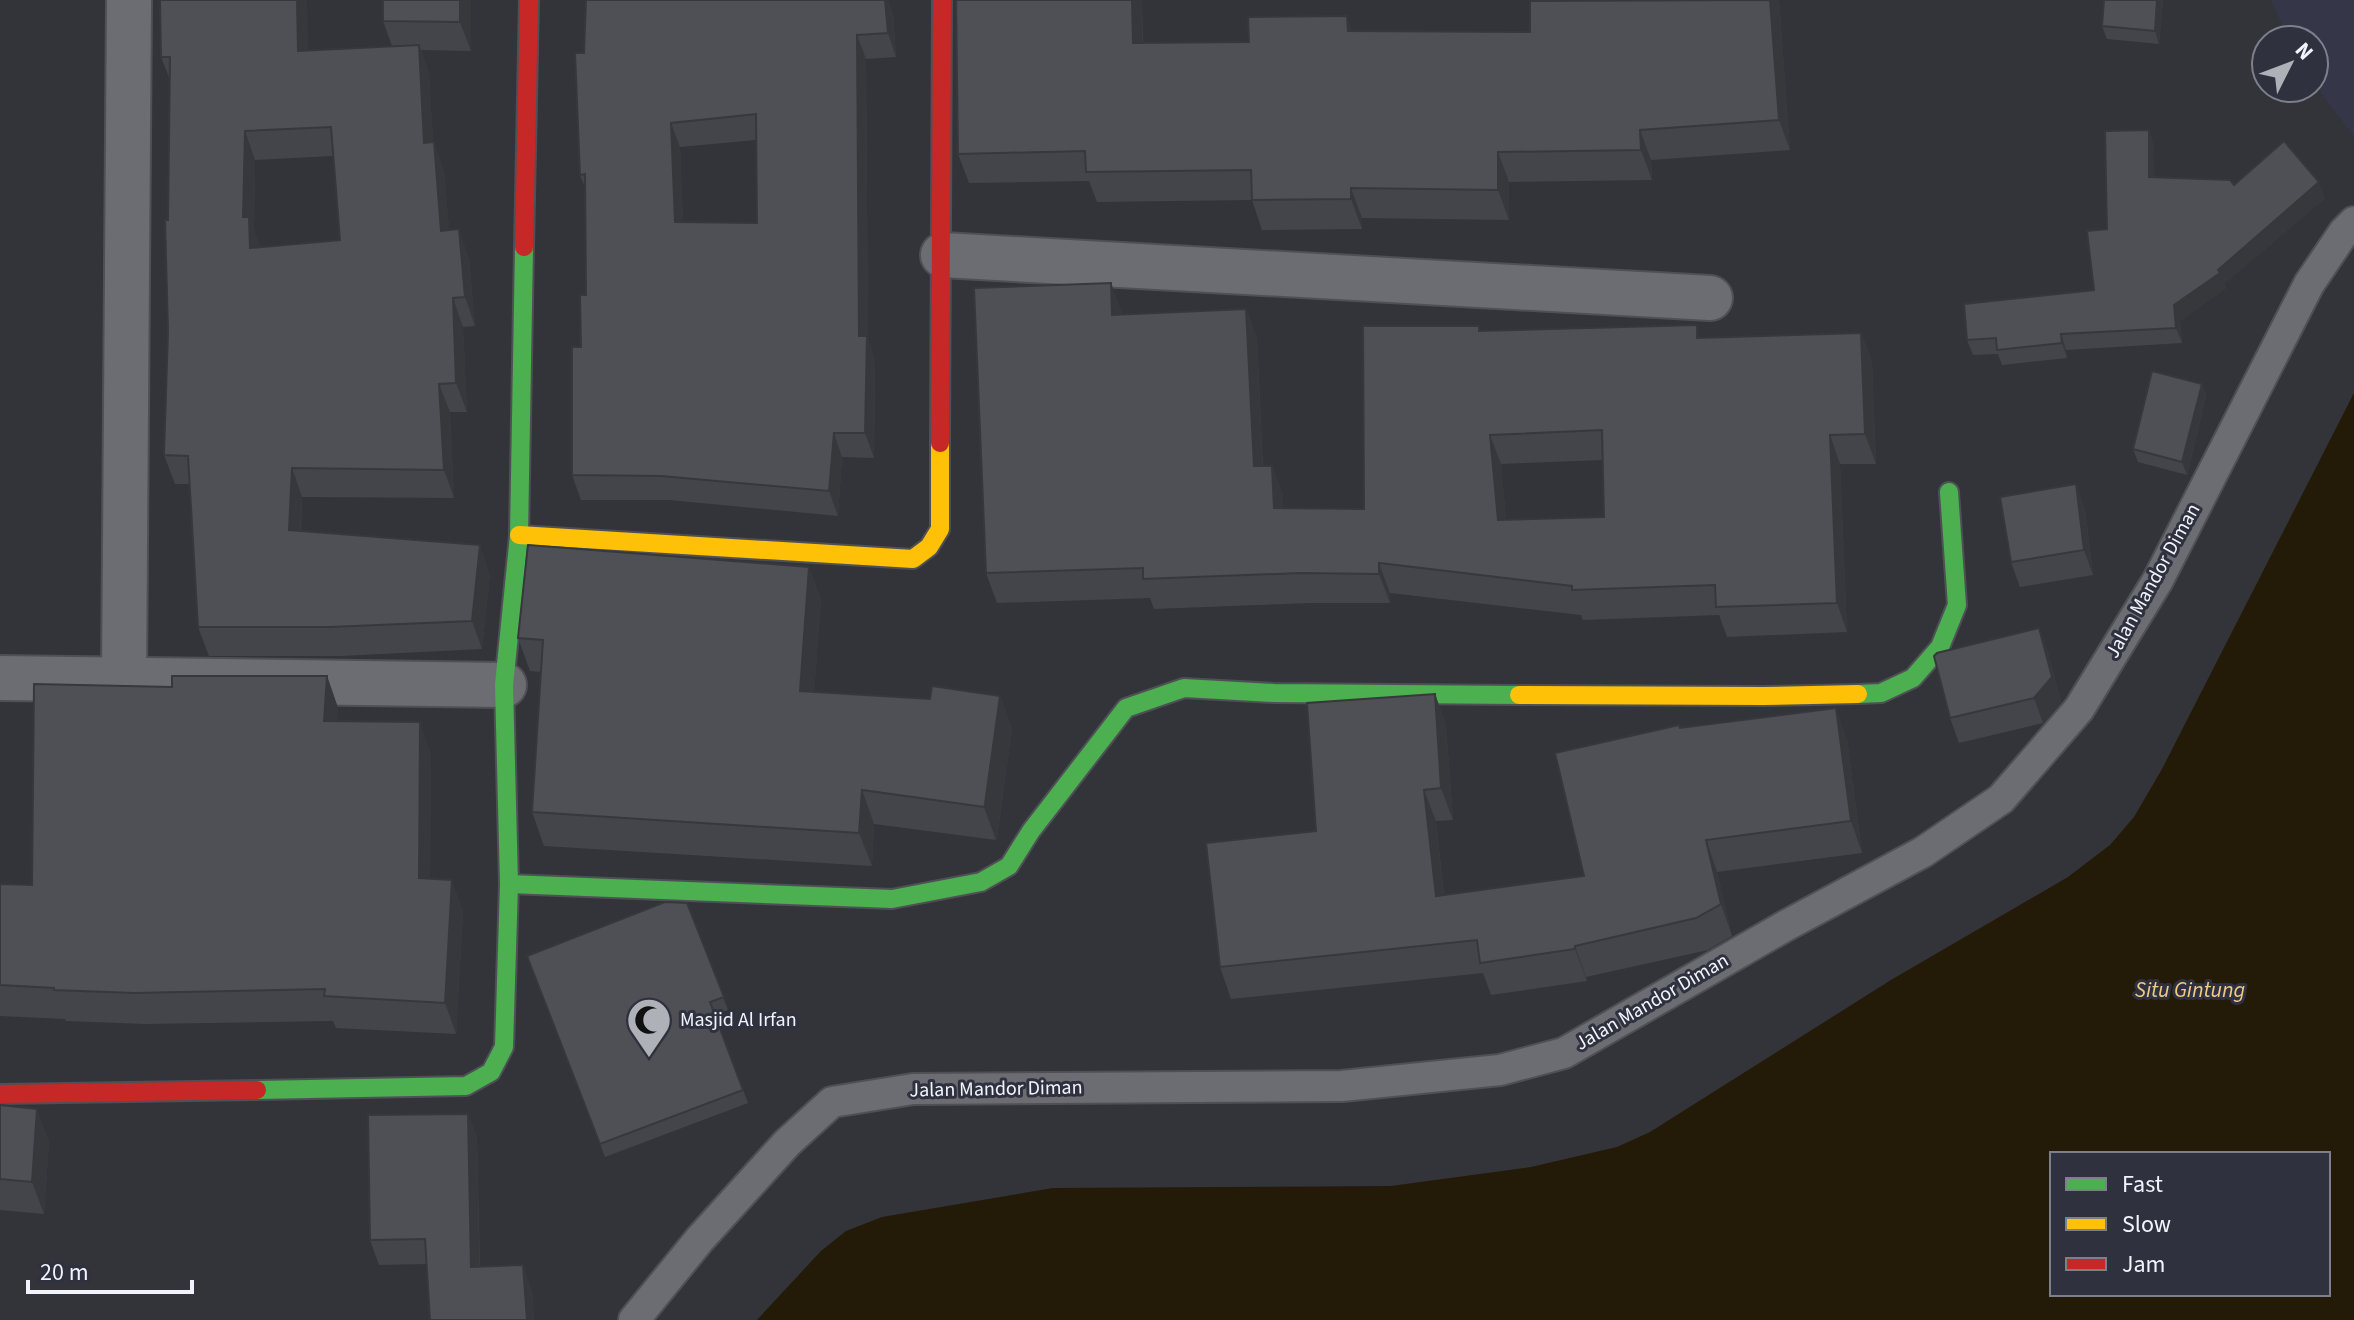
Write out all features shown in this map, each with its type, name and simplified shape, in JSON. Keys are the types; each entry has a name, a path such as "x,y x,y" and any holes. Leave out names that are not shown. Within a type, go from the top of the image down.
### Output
{"street":[{"path":"124,681 129,0"},
{"path":"0,1094 466,1086 491,1072 504,1047 509,884 504,685 519,535 529,0"},
{"path":"519,535 913,559 929,547 940,529 942,0"},
{"path":"943,255 1710,298"},
{"path":"509,884 892,899 981,882 1009,866 1040,819 1126,708 1184,688 1274,693 1684,696 1881,693 1913,678 1940,647 1957,605 1949,492"},
{"path":"0,678 504,685"}],"lane":[{"name":"Jalan Mandor Diman","path":"634,1320 700,1239 787,1143 832,1102 913,1089 1342,1086 1500,1070 1564,1053 1787,925 1923,852 2001,799 2079,709 2158,580 2309,284 2354,222"}],"shaded area":[{"path":"2271,0 2354,0 2354,136 2329,104 2330,24 2282,24"}],"water":[{"name":"Situ Gintung","path":"2354,393 2354,1320 757,1320 821,1251 846,1231 882,1217 1053,1188 1391,1186 1531,1167 1617,1147 1650,1132 1891,980 2068,877 2110,845 2134,817 2162,769"}],"building":[{"path":"160,0 297,0 298,51 419,45 424,143 434,142 441,231 459,229 465,297 453,298 456,383 439,384 444,470 292,468 289,530 480,545 472,621 330,627 198,627 188,456 164,455 168,331 165,220 168,220 170,57 161,57","holes":["331,127 340,240 250,248 249,217 243,217 245,131"]},
{"path":"383,0 460,0 460,22 383,21"},
{"path":"586,0 885,0 888,33 857,35 859,336 867,336 865,433 834,433 829,491 661,476 572,475 572,347 581,347 580,295 586,295 585,174 580,175 575,53 584,53","holes":["756,114 757,223 675,222 671,123"]},
{"path":"956,0 1132,0 1133,43 1249,42 1248,17 1347,16 1348,31 1530,32 1530,1 1770,0 1779,120 1640,130 1641,150 1498,152 1498,190 1351,188 1351,199 1252,200 1251,170 1086,172 1085,151 958,154"},
{"path":"2104,0 2157,0 2155,31 2102,26"},
{"path":"2149,130 2149,177 2230,180 2234,185 2284,141 2319,182 2218,270 2220,273 2174,305 2176,328 2061,334 2062,343 1997,350 1996,338 1967,340 1964,304 2094,290 2087,231 2107,229 2105,131"},
{"path":"1111,283 1112,315 1246,309 1254,466 1272,466 1274,508 1364,509 1363,326 1479,326 1479,331 1697,325 1697,338 1861,333 1865,434 1830,435 1837,603 1716,607 1715,585 1572,590 1572,586 1379,563 1379,574 1301,573 1143,579 1143,568 986,573 974,288","holes":["1602,430 1604,517 1498,520 1490,435"]},
{"path":"2152,371 2202,384 2182,462 2133,449"},
{"path":"2076,484 2084,550 2011,562 2000,497"},
{"path":"528,545 809,567 800,691 930,699 932,686 1000,696 984,807 862,790 859,833 532,812 543,640 518,638"},
{"path":"2039,628 2052,677 2034,698 1950,718 1934,656"},
{"path":"172,676 327,676 324,721 420,722 419,878 452,880 445,1003 324,996 325,989 134,993 0,985 0,884 32,885 34,684 172,687"},
{"path":"1435,694 1441,788 1424,790 1436,896 1584,876 1555,753 1679,725 1680,728 1836,708 1851,821 1706,840 1721,904 1696,918 1575,946 1575,949 1480,963 1477,940 1220,967 1206,843 1316,831 1307,703"},
{"name":"Masjid Al Irfan","path":"665,902 687,903 724,997 710,1002 743,1090 600,1144 527,956"},
{"path":"0,1105 37,1109 32,1182 0,1179"},
{"path":"468,1114 471,1267 523,1265 527,1320 430,1320 425,1239 370,1240 368,1115"}],"traffic: fast":[{"path":"257,1090 466,1086 491,1072 504,1047 509,884 504,685 519,535 524,247"},
{"path":"1858,694 1881,693 1913,678 1940,647 1957,605 1949,492"},
{"path":"509,884 892,899 981,882 1009,866 1031,831 1126,708 1184,688 1274,693 1519,695"}],"traffic: slow":[{"path":"519,535 913,559 929,547 940,529 940,443"},
{"path":"1519,695 1858,694"}],"traffic: jam":[{"path":"524,247 529,0"},
{"path":"940,443 942,0"},
{"path":"0,1094 257,1090"}],"place":[{"name":"Masjid Al Irfan","path":"649,1059"}]}
